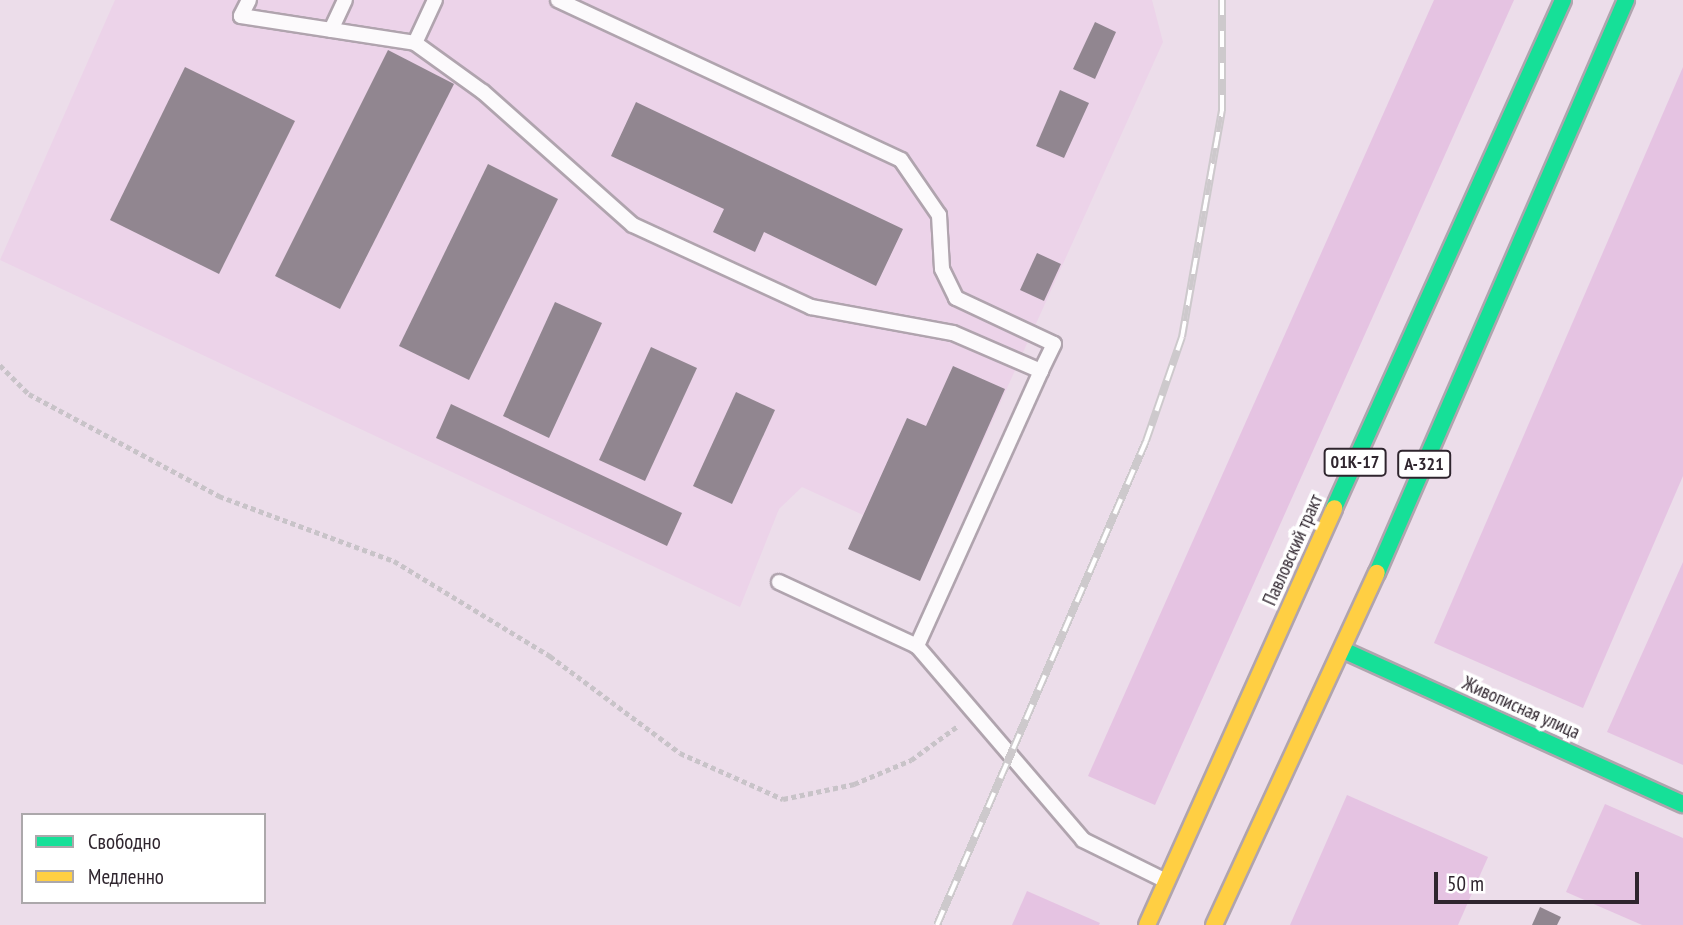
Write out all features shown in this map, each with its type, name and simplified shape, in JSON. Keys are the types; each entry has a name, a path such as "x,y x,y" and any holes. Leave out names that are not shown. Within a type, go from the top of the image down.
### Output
{"main road":[{"name":"Павловский тракт","path":"1147,925 1563,0"},
{"name":"А-321","path":"1214,925 1343,650 1626,0"},
{"name":"Живописная улица","path":"1343,650 1683,804"}],"lane":[{"path":"249,0 241,16 415,43 483,92 633,225 811,307 953,333 1041,371"},
{"path":"331,30 345,0"},
{"path":"415,43 435,0"},
{"path":"558,0 901,160 939,215 942,270 956,298 1054,344 917,646"},
{"path":"779,582 917,646 971,716 1083,841 1167,881"}],"path":[{"path":"0,365 29,394 219,496 394,561 550,656 680,753 783,799 854,784 911,760 971,716"}],"shaded area":[{"path":"115,0 1152,0 1163,42 920,581 848,549 863,515 802,487 779,509 740,607 0,260"},
{"path":"1434,0 1514,0 1155,805 1088,776"},
{"path":"1683,67 1683,476 1583,708 1434,643"},
{"path":"1683,562 1683,765 1607,732"},
{"path":"1347,795 1488,857 1458,925 1290,925"},
{"path":"1605,804 1683,838 1683,925 1642,925 1566,892"},
{"path":"1027,891 1100,923 1012,925"}],"building":[{"path":"1095,22 1116,32 1095,79 1073,69"},
{"path":"388,50 454,84 340,309 275,276"},
{"path":"185,67 295,121 219,274 110,220"},
{"path":"1060,90 1089,103 1064,158 1036,146"},
{"path":"636,102 903,229 876,286 764,232 755,252 713,232 724,209 611,156"},
{"path":"488,164 558,199 469,380 399,346"},
{"path":"1037,253 1061,264 1044,301 1020,290"},
{"path":"555,302 602,323 549,438 503,416"},
{"path":"651,347 697,368 645,481 599,460"},
{"path":"953,366 1005,389 920,581 848,549 907,418 926,426"},
{"path":"736,392 775,410 732,504 693,486"},
{"path":"451,404 682,513 667,546 436,438"},
{"path":"1540,907 1561,917 1557,925 1532,925"}],"railway":[{"path":"937,925 1146,441 1182,337 1222,111 1222,0"}],"traffic: fast":[{"path":"1334,508 1563,0"},
{"path":"1377,573 1626,0"},
{"path":"1343,650 1683,804"}],"traffic: slow":[{"path":"1147,925 1334,508"},
{"path":"1214,925 1377,573"}]}
